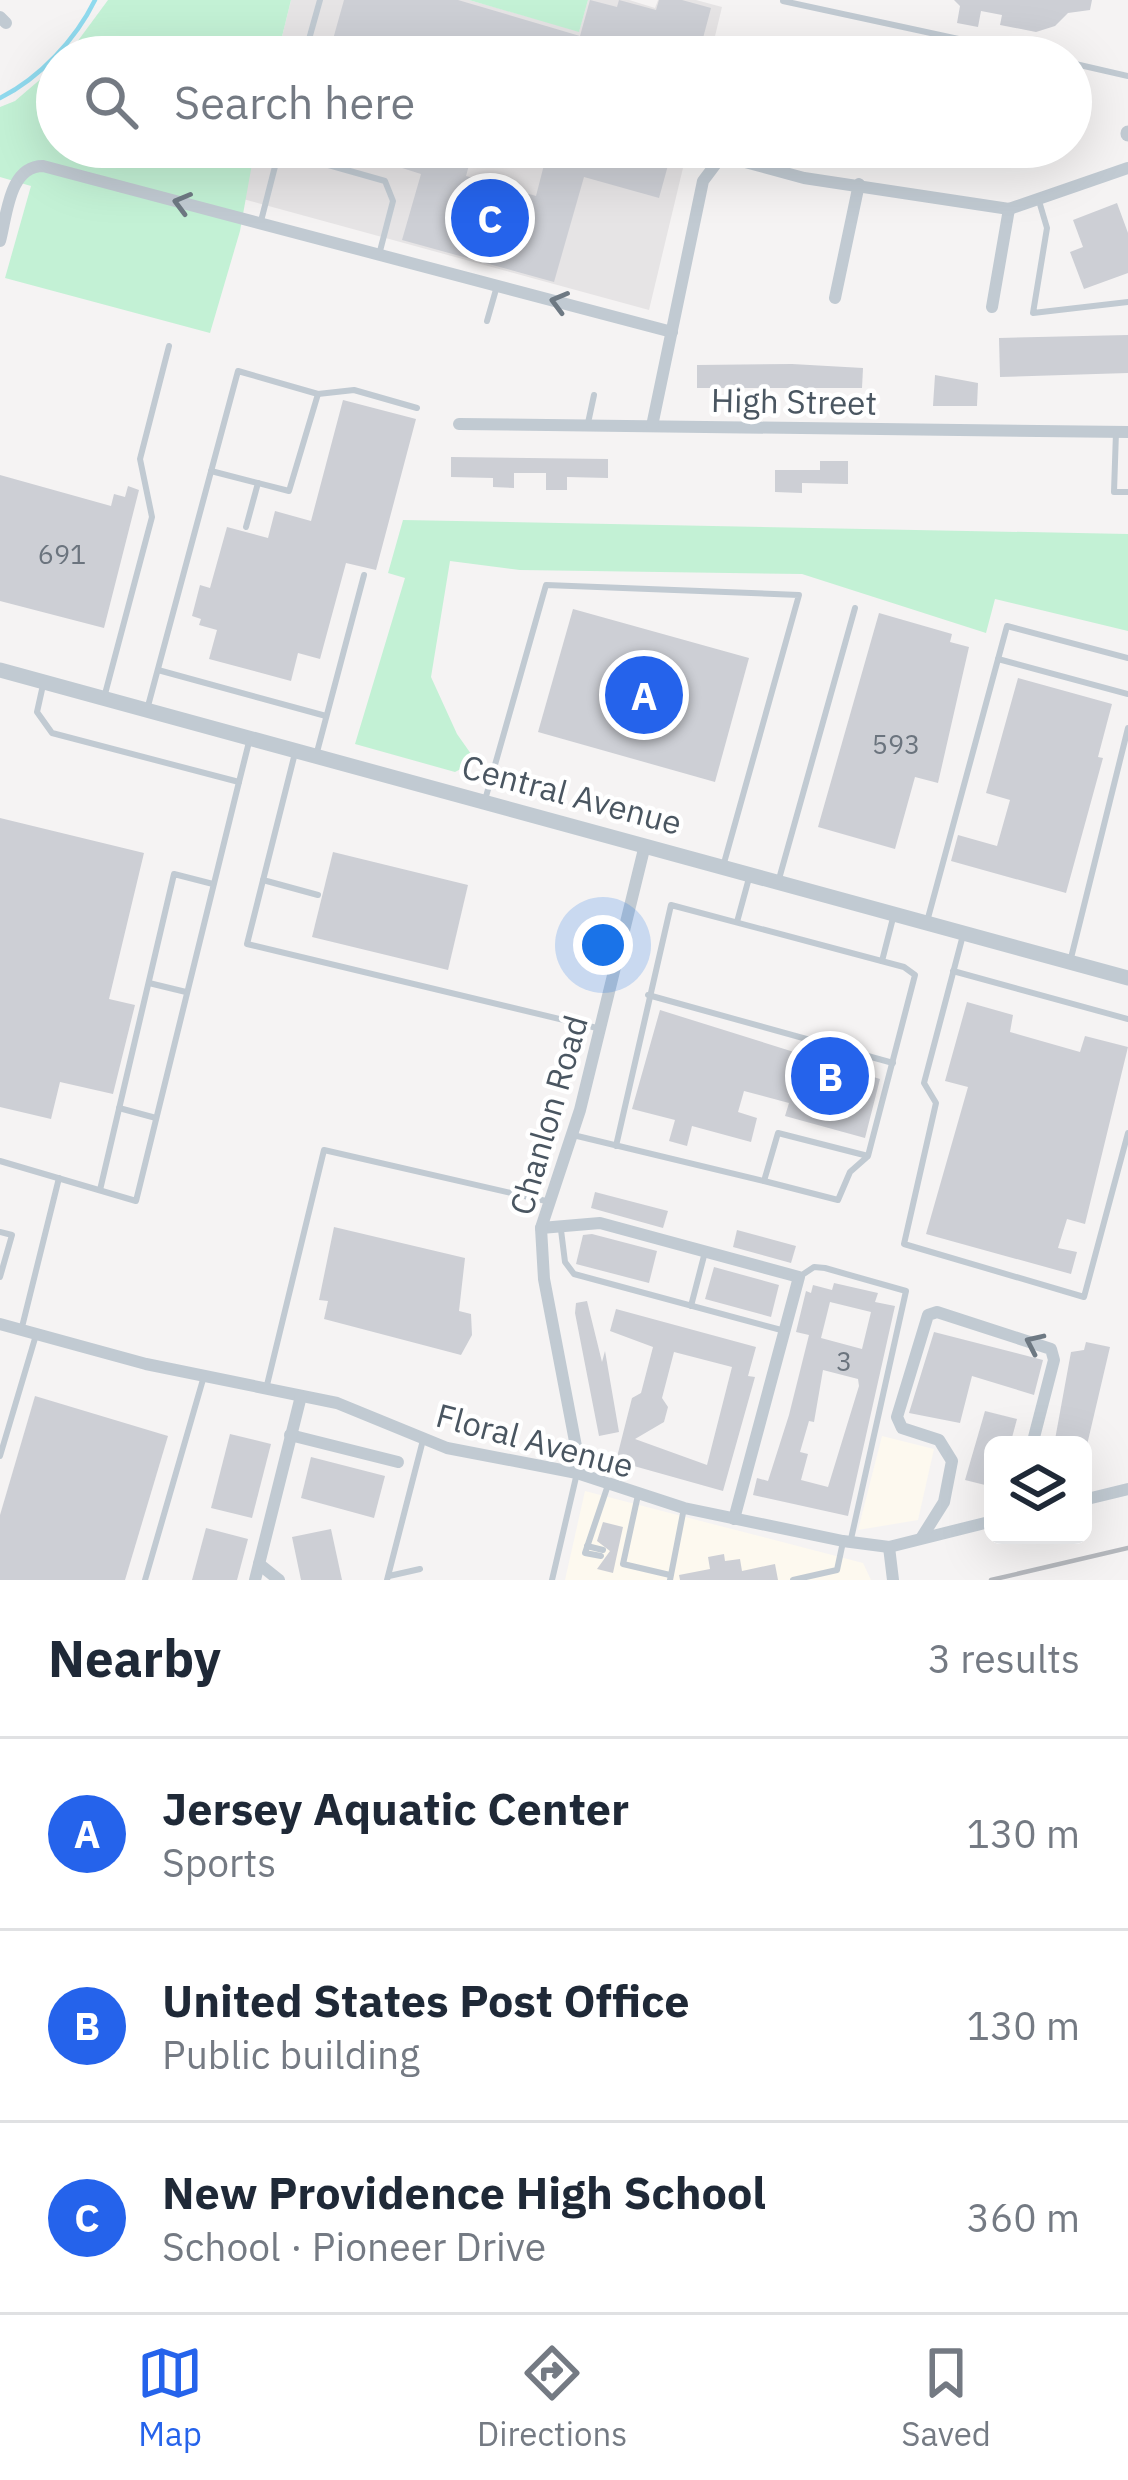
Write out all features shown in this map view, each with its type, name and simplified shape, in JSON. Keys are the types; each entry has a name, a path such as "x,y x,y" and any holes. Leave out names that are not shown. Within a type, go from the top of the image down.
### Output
{"street":[{"path":"0,241 18,176 36,165"},
{"path":"46,168 672,332"},
{"path":"652,427 703,181 713,168"},
{"path":"767,168 804,178 1009,209 1128,168"},
{"path":"836,298 859,184"},
{"path":"992,308 1009,209"},
{"name":"High Street","path":"459,424 1122,432"},
{"name":"Central Avenue","path":"0,670 1128,978"},
{"name":"Chanlon Road","path":"577,1473 578,1457 542,1262 542,1228 546,1201 571,1135 601,1029 645,845"},
{"path":"542,1228 600,1223 799,1277 734,1519"},
{"path":"922,1538 944,1502 952,1471 944,1445 898,1423 921,1324 928,1315 937,1312 1051,1349 1054,1360 1034,1436"},
{"name":"Floral Avenue","path":"0,1324 203,1376 360,1409 423,1440 577,1473 684,1508 847,1542 889,1547 984,1523"},
{"path":"255,1580 301,1396"},
{"path":"290,1435 398,1462"},
{"path":"1092,1498 1128,1489"},
{"path":"944,1502 960,1528"},
{"path":"889,1547 893,1580"},
{"path":"259,1564 279,1580"}],"lane":[{"path":"310,36 320,0"},
{"path":"783,1 945,36"},
{"path":"1092,68 1128,76"},
{"path":"260,224 274,168"},
{"path":"342,168 385,181 393,201 380,255"},
{"path":"1039,201 1047,228 1033,313 1128,302"},
{"path":"487,321 497,286"},
{"path":"104,698 152,518 140,459 169,346"},
{"path":"147,710 238,371 318,394 354,390 417,408"},
{"path":"211,471 289,491 318,394"},
{"path":"588,426 594,394"},
{"path":"1122,432 1114,492 1128,492"},
{"path":"246,527 258,483"},
{"path":"316,755 364,575"},
{"path":"485,801 546,585 799,596 724,867"},
{"path":"778,882 855,608"},
{"path":"926,923 1007,626 1128,658"},
{"path":"998,659 1128,694"},
{"path":"158,670 326,716"},
{"path":"44,681 37,712 52,733 239,782"},
{"path":"1070,962 1128,728"},
{"path":"0,1161 136,1201 250,737"},
{"path":"296,749 248,944 601,1029"},
{"path":"100,1190 174,874 213,884"},
{"path":"736,922 750,874"},
{"path":"263,880 318,895"},
{"path":"571,1135 616,1146 764,1181 838,1200 850,1172 868,1156 916,980 910,971 882,961 671,905 616,1146"},
{"path":"882,961 894,914"},
{"path":"963,933 924,1083 936,1103 904,1244 1084,1297 1128,1133"},
{"path":"953,971 1128,1019"},
{"path":"149,983 187,992"},
{"path":"648,994 893,1063"},
{"path":"119,1108 156,1118"},
{"path":"764,1181 778,1132 868,1156"},
{"path":"266,1389 324,1150 546,1201"},
{"path":"0,1456 59,1178"},
{"path":"561,1227 570,1272 784,1331"},
{"path":"0,1232 12,1235 0,1277"},
{"path":"691,1306 705,1252"},
{"path":"793,1580 837,1570 906,1291 825,1268 814,1267 799,1277"},
{"path":"145,1580 203,1376"},
{"path":"420,1569 388,1578 423,1440"},
{"path":"552,1580 577,1473"},
{"path":"602,1553 585,1553 608,1485"},
{"path":"638,1495 620,1557 670,1578 684,1508"}],"shaded area":[{"path":"291,0 469,0 579,31 588,0 629,0 655,8 658,0 696,0 722,7 715,36 282,36"},
{"path":"250,168 683,168 649,310 243,199"},
{"path":"882,1436 934,1449 918,1520 858,1530"},
{"path":"585,1491 863,1563 871,1580 565,1580"}],"green space":[{"path":"108,0 291,0 282,36 81,36"},
{"path":"469,0 588,0 579,32"},
{"path":"36,83 36,168 251,168 240,231 210,333 5,278 31,186 0,177 0,107"},
{"path":"403,520 1128,534 1128,631 995,599 986,633 802,574 520,570 450,561 431,677 457,734 476,761 455,772 355,744 405,578 388,573"}],"building":[{"path":"344,0 458,0 580,36 334,36"},
{"path":"590,0 617,7 619,0 656,10 659,0 682,0 711,8 704,36 580,36"},
{"path":"954,0 1092,0 1090,10 1068,13 1055,26 1036,32 1000,25 1002,15 981,11 978,27 957,23 960,6"},
{"path":"402,168 468,168 466,176 536,196 543,168 667,168 659,198 584,177 554,282 402,240 421,174"},
{"path":"1117,203 1128,233 1128,273 1084,289 1070,252 1083,247 1073,220"},
{"path":"1128,335 1128,373 1000,377 999,338"},
{"path":"697,365 863,368 862,388 697,388"},
{"path":"935,375 978,383 977,406 933,406"},
{"path":"343,400 416,419 376,570 346,563 320,659 298,653 291,681 209,659 217,630 199,625 201,619 192,616 200,585 210,588 227,527 268,538 275,511 311,521"},
{"path":"451,457 608,459 608,478 567,477 567,490 546,490 546,473 514,473 514,488 493,487 493,478 451,477"},
{"path":"820,461 848,461 848,484 802,483 802,493 775,492 775,470 820,470"},
{"path":"0,475 111,506 114,494 125,497 128,486 139,490 104,628 0,601"},
{"path":"573,609 749,658 715,782 538,732"},
{"path":"879,613 952,634 950,642 969,647 938,783 915,777 895,849 818,827"},
{"path":"1018,678 1112,704 1098,757 1103,758 1066,893 951,861 958,835 997,846 1010,800 986,793"},
{"path":"0,818 144,853 109,999 135,1005 113,1094 60,1082 51,1119 0,1107"},
{"path":"333,852 468,885 448,970 312,937"},
{"path":"967,1002 1013,1015 1010,1032 1080,1052 1085,1036 1128,1047 1085,1224 1067,1219 1058,1248 1077,1252 1071,1274 926,1234 968,1087 945,1081"},
{"path":"660,1010 880,1079 865,1138 785,1116 789,1103 744,1091 738,1112 757,1118 751,1142 692,1126 687,1146 669,1141 675,1120 632,1109"},
{"path":"595,1192 668,1211 663,1228 591,1208"},
{"path":"334,1227 465,1258 459,1311 471,1314 472,1335 461,1355 324,1319 328,1301 319,1300"},
{"path":"737,1230 796,1246 791,1263 733,1247"},
{"path":"583,1235 657,1251 649,1283 576,1264"},
{"path":"714,1267 779,1285 771,1317 705,1299"},
{"path":"834,1283 878,1293 875,1302 895,1306 848,1516 753,1495 757,1478 768,1481 789,1415 809,1335 796,1332 806,1291 811,1293 813,1285 832,1290","holes":["830,1302 871,1312 862,1349 821,1338","823,1370 858,1379 859,1386 828,1487 801,1480 808,1454 800,1452 809,1421 814,1422"]},
{"path":"587,1301 602,1362 605,1351 619,1432 599,1436 575,1313 576,1303"},
{"path":"616,1309 756,1347 748,1376 755,1377 723,1491 616,1461 632,1398 641,1393 653,1347 610,1331","holes":["674,1352 732,1367 707,1465 635,1439 664,1422 668,1407 662,1398"]},
{"path":"934,1332 1043,1360 1034,1395 972,1376 960,1423 909,1413"},
{"path":"1086,1342 1110,1347 1089,1436 1056,1436 1071,1352 1084,1350"},
{"path":"35,1396 168,1436 125,1580 0,1580 0,1515"},
{"path":"985,1411 1017,1419 1012,1436 984,1436 984,1485 965,1480"},
{"path":"230,1434 271,1444 252,1518 211,1508"},
{"path":"311,1457 385,1476 374,1518 301,1498"},
{"path":"603,1522 623,1527 613,1573 597,1569 610,1551 597,1541"},
{"path":"206,1528 248,1539 237,1580 192,1580"},
{"path":"331,1529 342,1580 301,1580 292,1537"},
{"path":"724,1554 725,1561 740,1559 742,1571 775,1564 778,1580 680,1580 679,1575 710,1569 708,1557"}],"waterway":[{"path":"72,36 95,0"},
{"path":"0,98 36,74"}],"railway":[{"path":"991,1580 1128,1548"}],"place":[{"name":"New Providence High School","path":"490,218"},
{"name":"Jersey Aquatic Center","path":"644,695"},
{"name":"United States Post Office","path":"830,1076"}]}
